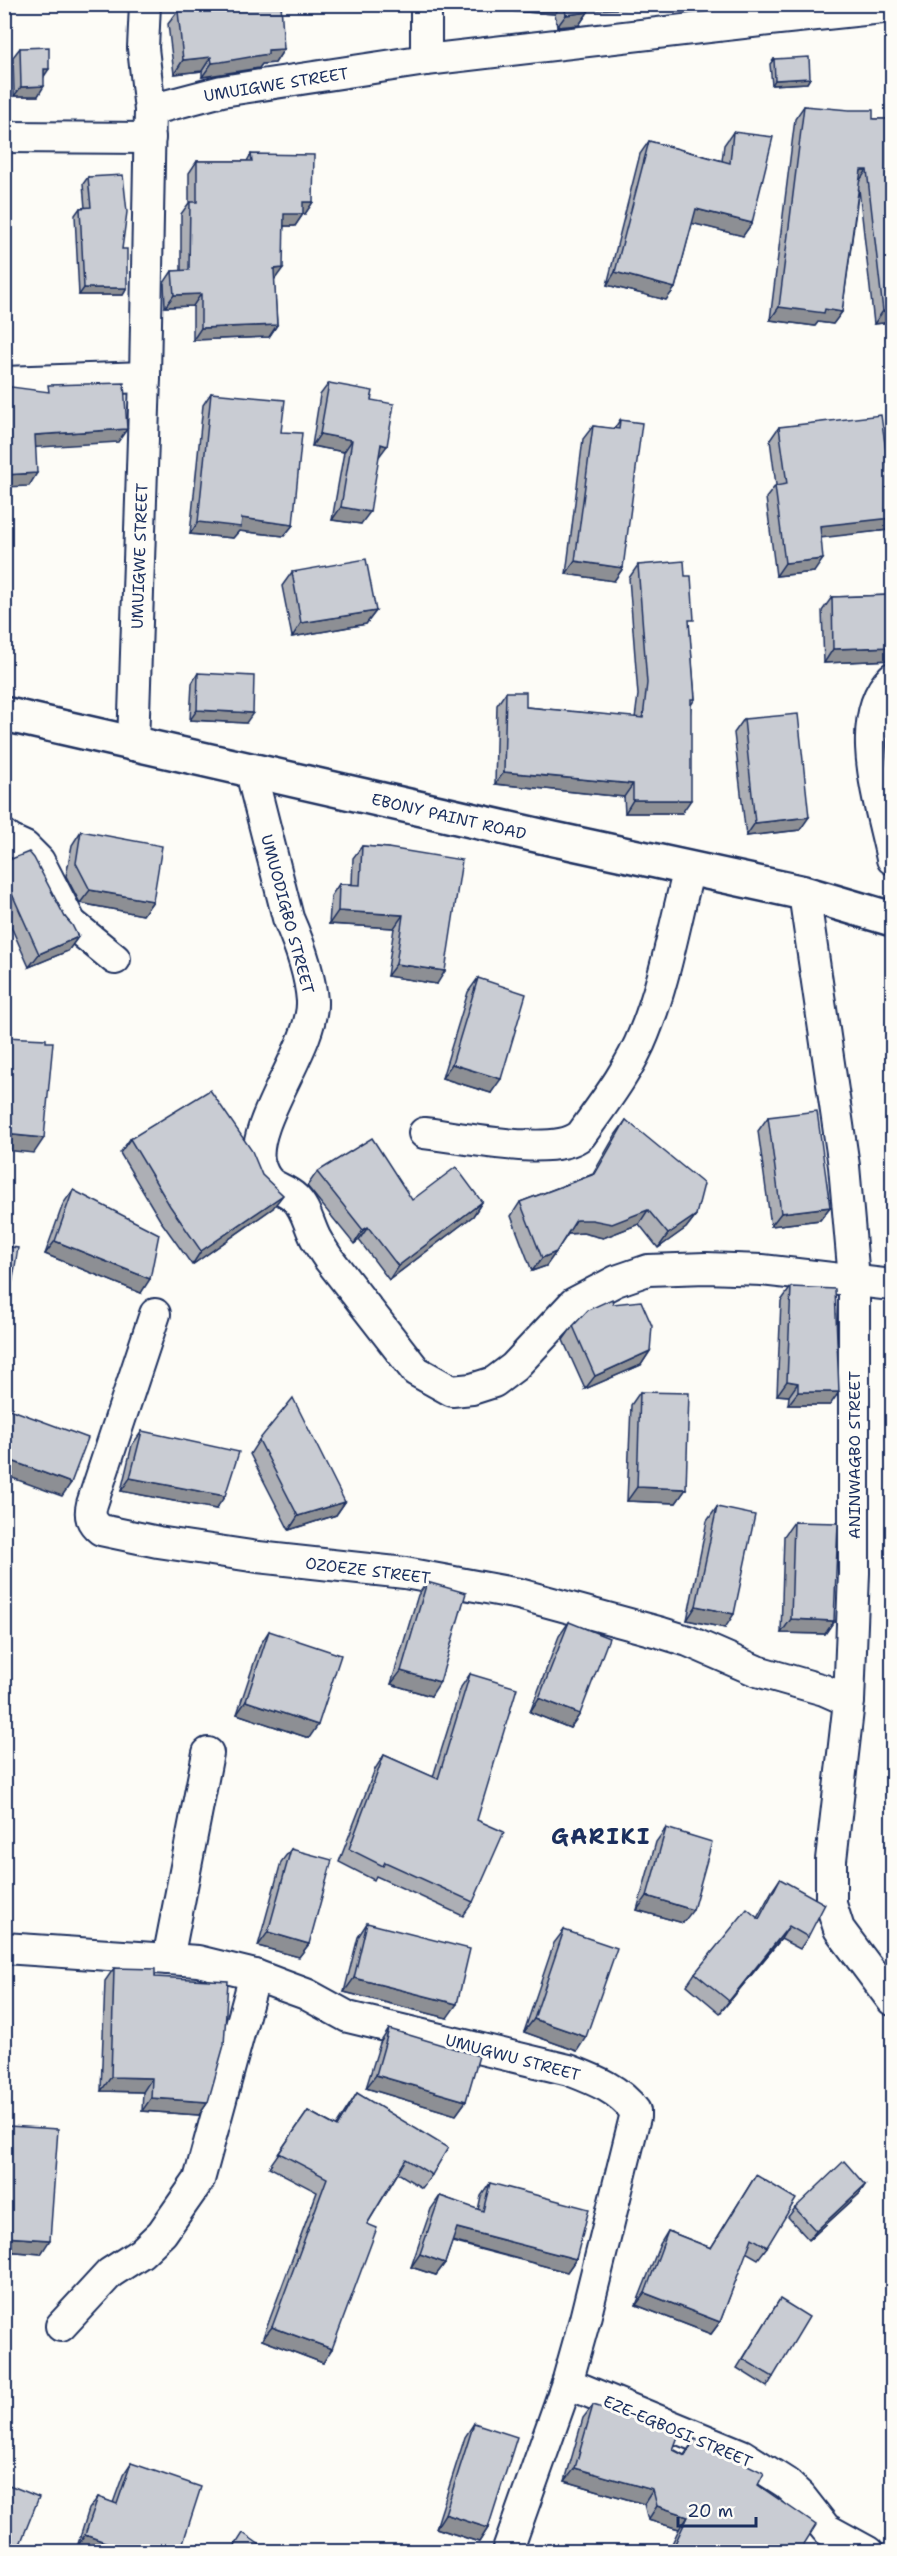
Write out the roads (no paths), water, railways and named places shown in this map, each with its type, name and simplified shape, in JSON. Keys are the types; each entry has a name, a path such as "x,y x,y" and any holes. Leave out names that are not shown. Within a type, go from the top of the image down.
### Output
{"street":[{"path":"4,137 150,124 143,48 145,4"},
{"path":"426,4 426,60"},
{"name":"UMUIGWE STREET","path":"133,745 145,377 150,124 222,91 426,60 813,15 892,8"},
{"path":"4,382 145,377"},
{"path":"892,678 876,702 872,716 871,738 874,767 892,859"},
{"name":"EBONY PAINT ROAD","path":"4,714 251,772 804,893 892,919"},
{"name":"UMUODIGBO STREET","path":"251,772 312,1002 303,1035 261,1138 260,1164 275,1188 294,1197 301,1206 316,1239 328,1258 374,1314 401,1355 416,1371 452,1390 472,1389 494,1382 514,1366 574,1303 616,1281 648,1270 706,1268 762,1270 892,1285"},
{"path":"4,835 25,847 39,861 71,923 115,959"},
{"path":"424,1133 549,1147 574,1141 581,1135 628,1064 644,1034 660,987 689,869"},
{"name":"ANINWAGBO STREET","path":"804,893 845,1176 854,1279 854,1573 849,1701 831,1860 831,1904 839,1929 892,2000"},
{"name":"OZOEZE STREET","path":"155,1314 92,1504 90,1515 94,1525 101,1530 158,1542 258,1557 405,1573 519,1594 601,1614 688,1641 757,1671 824,1690 849,1701"},
{"path":"168,1959 207,1753"},
{"name":"UMUGWU STREET","path":"4,1948 198,1961 255,1975 306,1994 348,2017 569,2070 596,2080 624,2096 635,2111 635,2116 585,2319 567,2384 507,2552"},
{"path":"61,2326 110,2273 141,2253 162,2233 198,2180 255,1975"},
{"name":"EZE-EGBOSI STREET","path":"567,2384 742,2455 786,2483 801,2497 826,2529 868,2552"}],"district":[{"name":"GARIKI","path":"601,1836"}]}
